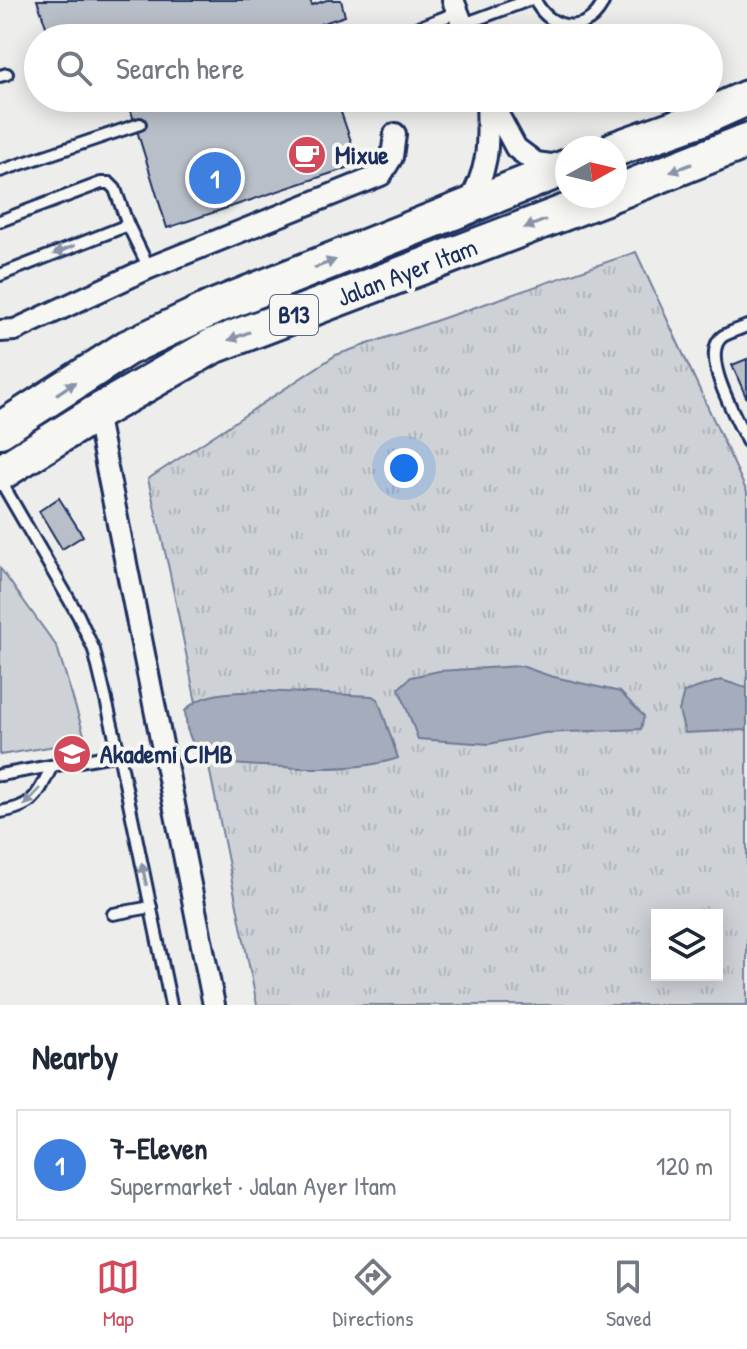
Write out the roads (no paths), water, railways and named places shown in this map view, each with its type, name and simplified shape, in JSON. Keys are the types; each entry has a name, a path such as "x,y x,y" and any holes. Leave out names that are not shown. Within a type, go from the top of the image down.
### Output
{"main road":[{"path":"723,109 747,98"},
{"path":"627,145 716,112"},
{"path":"627,188 747,141"},
{"name":"Jalan Ayer Itam","path":"0,430 127,348 214,307 555,172"},
{"name":"Jalan Ayer Itam","path":"0,473 213,346 576,208"}],"street":[{"path":"464,209 480,183 488,151 488,112"},
{"path":"496,112 516,148 536,163 555,165"},
{"path":"0,331 15,330 149,268 381,175 392,157 395,134"},
{"path":"96,413 214,1005"}],"lane":[{"path":"440,24 532,0 548,19 565,24"},
{"path":"578,24 595,15 604,0"},
{"path":"0,171 140,124"},
{"path":"0,221 101,183 109,183 115,189 149,268"},
{"path":"0,275 128,225"},
{"path":"747,326 722,337 713,349 714,365 747,441"},
{"path":"0,480 78,615 94,650 171,1005"},
{"path":"0,775 119,754"},
{"path":"0,812 27,805 40,791 52,766"},
{"path":"113,914 151,907"}],"water":[{"path":"521,666 620,692 644,716 641,729 544,733 489,744 418,739 399,688 411,677 439,671"},
{"path":"721,680 747,688 747,730 685,733 679,711 684,692"},
{"path":"262,691 372,696 378,699 398,758 354,767 328,768 200,762 187,729 185,711 192,704 210,696"}],"place":[{"name":"Mixue","path":"307,155"},
{"name":"7-Eleven","path":"215,178"},
{"name":"Akademi CIMB","path":"72,754"}]}
